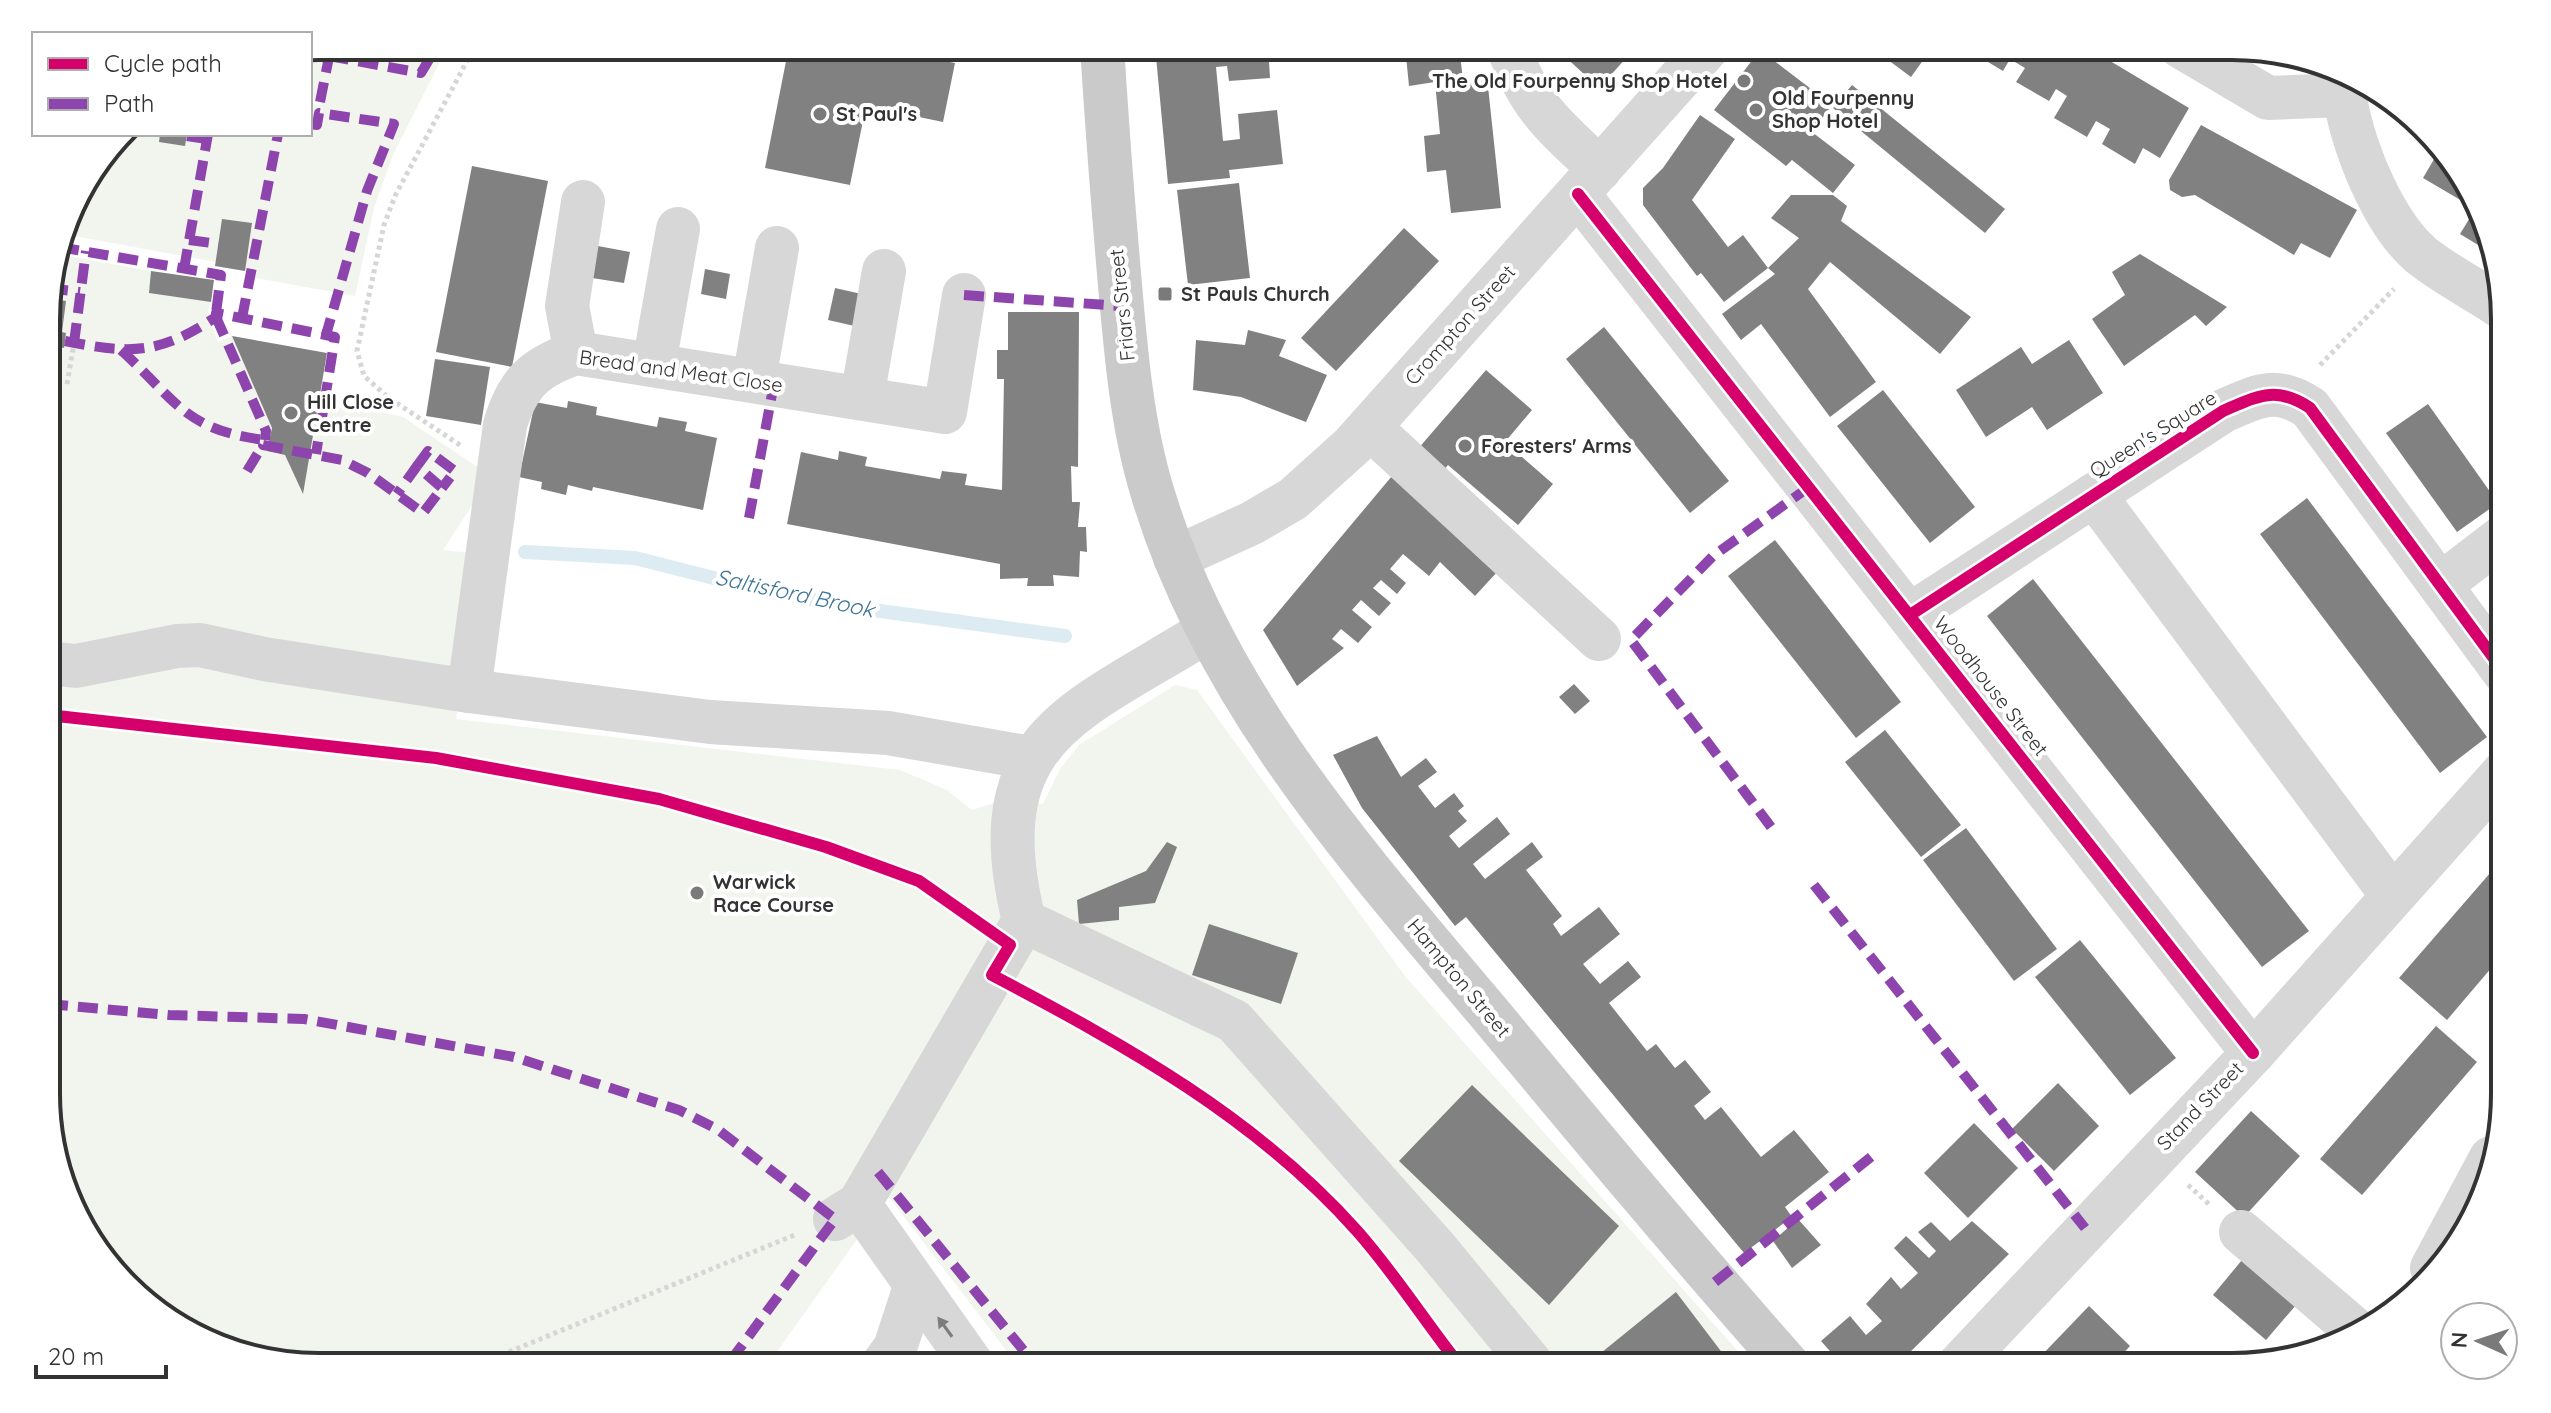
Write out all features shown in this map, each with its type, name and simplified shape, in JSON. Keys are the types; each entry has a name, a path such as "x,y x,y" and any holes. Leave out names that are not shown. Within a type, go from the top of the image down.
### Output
{"main road":[{"name":"Friars Street","path":"1103,61 1121,306 1133,402 1151,491 1175,558"},
{"name":"Hampton Street","path":"1175,558 1207,631 1294,773 1355,852 1695,1260 1777,1352"}],"street":[{"name":"Woodhouse Street","path":"1514,60 1526,92 1589,181 1910,615 2253,1053"},
{"name":"Crompton Street","path":"1175,558 1252,523 1293,499 1369,427 1696,60"},
{"path":"2204,60 2268,98 2344,86"},
{"path":"2344,86 2356,140 2394,223 2418,252 2490,300"},
{"path":"576,353 567,306 583,202"},
{"path":"654,364 678,229"},
{"path":"754,380 777,248"},
{"path":"862,398 884,271"},
{"name":"Bread and Meat Close","path":"469,691 497,470 511,405 527,379 539,368 576,353 945,412 964,295"},
{"name":"Queen's Square","path":"1910,615 2223,411 2269,393 2292,395"},
{"path":"2292,395 2310,408 2490,653"},
{"path":"1369,427 1599,639"},
{"path":"2094,495 2392,895"},
{"path":"2440,585 2490,547"},
{"path":"963,1353 915,1287 847,1211 1024,921 1014,878 1013,809 1019,783 1031,758 1058,726 1079,710 1207,631"},
{"path":"60,664 76,666 177,646 200,645 469,691 710,722 888,733 1031,758"},
{"name":"Stand Street","path":"1971,1352 2153,1155 2253,1053 2490,787"},
{"path":"1024,921 1234,1021 1434,1246 1522,1352"},
{"path":"2241,1232 2349,1324"},
{"path":"892,1353 915,1287"}],"path":[{"path":"467,61 409,163 384,225 359,337 358,362 364,376 389,398 497,470"},
{"path":"2292,395 2412,270 2418,252"},
{"path":"67,384 74,343"},
{"path":"2153,1155 2241,1232"},
{"path":"506,1353 847,1211"}],"shaded area":[{"path":"312,61 440,61 393,155 374,208 355,296 256,278 245,271 215,266 216,262 74,236 95,189 136,136 312,136 312,104 323,105 312,97"},
{"name":"Warwick Race Course","path":"68,256 151,271 149,293 211,302 207,315 218,342 232,336 272,428 267,451 285,455 302,493 319,398 403,417 491,476 443,550 479,554 456,719 900,770 947,790 972,810 1003,800 1043,804 1060,769 1079,745 1175,685 1197,690 1405,976 1739,1352 1008,1353 888,1196 776,1353 285,1351 220,1333 189,1318 161,1300 124,1265 87,1209 74,1178 62,1128 60,1094 60,319"}],"building":[{"path":"1269,60 1270,78 1229,81 1227,66 1216,67 1223,141 1240,139 1238,114 1277,110 1283,164 1229,170 1230,178 1168,184 1156,61"},
{"path":"1406,60 1461,60 1463,80 1487,77 1501,208 1451,213 1446,170 1427,172 1424,136 1440,134 1435,82 1409,86"},
{"path":"1569,60 1624,60 1599,88"},
{"path":"1752,60 1773,60 1832,105 1812,132 1855,165 1833,193 1792,160 1786,166 1714,110"},
{"path":"1888,60 1923,60 1911,77"},
{"path":"1985,60 2009,60 2003,71"},
{"path":"2012,60 2109,60 2189,108 2160,158 2143,148 2135,164 2102,144 2110,129 2096,121 2087,137 2054,118 2067,96 2056,89 2049,101 2016,82 2025,68"},
{"name":"St Paul's","path":"786,61 955,63 943,122 866,106 850,185 765,168"},
{"path":"1852,85 2005,209 1985,233 1833,108"},
{"path":"1700,115 1735,139 1692,200 1728,247 1743,235 1768,268 1724,302 1701,273 1697,276 1643,205 1643,188 1663,168"},
{"path":"2201,125 2357,210 2330,258 2301,243 2294,255 2195,195 2182,197 2170,190 2169,180"},
{"path":"160,136 187,136 185,146 159,142"},
{"path":"2435,158 2462,201 2423,178"},
{"path":"472,166 548,181 512,367 436,352"},
{"path":"1239,183 1250,278 1188,285 1177,190"},
{"path":"1791,195 1833,195 1847,206 1841,221 1971,317 1940,354 1830,262 1808,289 1876,382 1830,417 1761,324 1741,340 1722,314 1775,274 1768,268 1799,238 1771,218"},
{"path":"2470,218 2480,246 2460,234"},
{"path":"222,219 252,223 245,271 215,266"},
{"path":"1404,228 1439,261 1336,371 1301,338"},
{"path":"598,246 630,252 624,283 592,278"},
{"path":"2140,254 2227,307 2206,326 2195,315 2124,366 2092,319 2125,295 2112,272"},
{"path":"705,269 730,274 726,299 701,294"},
{"path":"151,271 214,280 211,302 149,293"},
{"path":"835,288 866,295 859,327 828,320"},
{"path":"61,300 66,301 62,332 66,333 64,348 60,347"},
{"path":"1008,312 1079,312 1078,467 1071,466 1072,502 1080,502 1078,527 1086,527 1087,552 1080,551 1079,577 1053,575 1054,586 1027,586 1028,578 1000,579 1000,564 787,524 801,452 838,460 839,451 867,457 865,466 940,479 942,471 967,474 965,485 1002,490 1004,379 997,379 997,350 1008,350"},
{"path":"1604,327 1729,481 1690,513 1566,359"},
{"path":"1248,330 1286,340 1279,356 1327,375 1306,422 1241,397 1193,390 1196,340 1245,345"},
{"name":"Hill Close Centre","path":"232,336 327,353 303,494 285,455 267,451 272,428"},
{"path":"2069,340 2103,393 2047,430 2032,407 1986,437 1956,390 2021,347 2032,364"},
{"path":"435,359 490,367 481,425 426,416"},
{"name":"Foresters' Arms","path":"1486,370 1532,410 1505,442 1553,484 1518,525 1448,465 1442,472 1417,450"},
{"path":"1883,390 1975,507 1930,543 1837,426"},
{"path":"568,401 597,407 596,415 657,427 659,417 687,422 685,431 717,438 703,510 593,487 592,491 568,485 566,495 541,489 542,482 519,477 535,402 567,408"},
{"path":"2428,404 2490,492 2490,509 2457,532 2386,433"},
{"path":"1392,476 1498,571 1475,596 1440,562 1429,576 1403,554 1390,569 1406,583 1397,594 1381,580 1373,588 1391,603 1379,616 1361,600 1352,610 1372,627 1358,643 1341,629 1332,639 1344,648 1297,686 1263,630"},
{"path":"2307,498 2487,737 2440,773 2260,534"},
{"path":"1775,540 1901,702 1856,738 1728,576"},
{"path":"2033,579 2309,931 2262,967 1987,616"},
{"path":"1574,684 1590,701 1575,714 1559,697"},
{"path":"1885,730 1961,825 1921,857 1845,762"},
{"path":"1377,736 1401,777 1426,758 1437,772 1418,786 1435,808 1454,793 1464,806 1458,811 1467,821 1449,836 1459,848 1497,817 1510,834 1473,864 1485,879 1532,842 1543,857 1526,870 1562,916 1553,924 1561,936 1599,907 1620,934 1583,964 1600,984 1628,961 1641,977 1609,1003 1647,1051 1656,1044 1675,1068 1685,1060 1711,1092 1694,1106 1705,1120 1721,1107 1761,1157 1794,1130 1829,1172 1785,1207 1792,1217 1744,1253 1466,917 1455,926 1362,808 1333,755"},
{"path":"1966,828 2057,949 2014,981 1923,860"},
{"path":"1167,842 1177,847 1155,903 1119,907 1119,920 1079,924 1077,900 1146,871"},
{"path":"2490,873 2490,969 2447,1020 2399,978"},
{"path":"1209,924 1298,953 1281,1004 1192,975"},
{"path":"2080,940 2176,1058 2130,1095 2035,977"},
{"path":"2436,1026 2477,1062 2362,1195 2320,1159"},
{"path":"2058,1083 2099,1126 2054,1171 2012,1129"},
{"path":"1472,1085 1619,1226 1549,1305 1399,1161"},
{"path":"2251,1111 2300,1156 2244,1217 2195,1172"},
{"path":"1974,1123 2018,1168 1968,1218 1924,1173"},
{"path":"1798,1219 1821,1245 1792,1268 1773,1241"},
{"path":"1972,1221 2009,1254 1910,1352 1831,1352 1821,1341 1850,1316 1866,1335 1882,1321 1866,1304 1891,1277 1901,1289 1918,1273 1894,1248 1906,1236 1929,1258 1936,1251 1918,1232 1931,1222 1950,1241"},
{"path":"2242,1260 2296,1305 2266,1340 2213,1295"},
{"path":"1676,1292 1722,1352 1602,1352"},
{"path":"2089,1306 2130,1346 2125,1352 2045,1352"}],"waterway":[{"name":"Saltisford Brook","path":"525,552 635,558 757,589 858,608 1065,636"}],"marked path":[{"path":"320,102 328,61"},
{"path":"356,61 421,73 428,61"},
{"path":"312,124 317,125 319,113 394,124 367,191 326,335"},
{"path":"187,136 207,139"},
{"path":"184,269 208,136"},
{"path":"242,318 278,136"},
{"path":"189,240 219,244"},
{"path":"70,249 221,275 216,313"},
{"path":"74,343 86,251"},
{"path":"62,290 80,292"},
{"path":"964,295 1121,306"},
{"path":"65,341 108,348 144,348 178,339 216,317 216,313 335,337 316,454"},
{"path":"216,317 266,431 265,440"},
{"path":"121,350 183,410 216,429 265,440 263,445 342,460 368,473 423,513 442,488 417,466 397,494"},
{"path":"749,518 774,383"},
{"path":"247,471 263,445"},
{"path":"417,466 428,451 455,471 442,488"},
{"path":"1771,827 1631,640 1713,556 1809,487"},
{"path":"1814,885 2085,1228"},
{"path":"60,1005 169,1015 304,1019 514,1057 679,1110 717,1129 835,1219 736,1353"},
{"path":"1715,1282 1876,1153"},
{"path":"878,1172 1025,1353"}],"cycle path":[{"path":"1578,194 2253,1053"},
{"path":"1910,615 2223,411 2257,397 2277,395 2310,408 2490,653"},
{"path":"60,716 436,758 659,799 826,847 919,881 1010,945 992,975 1140,1057 1187,1087 1233,1119 1319,1191 1385,1265 1450,1352"}],"place":[{"name":"The Old Fourpenny Shop Hotel","path":"1744,81"},
{"name":"Old Fourpenny Shop Hotel","path":"1756,110"},
{"name":"St Paul's","path":"820,114"},
{"name":"St Pauls Church","path":"1165,294"},
{"name":"Hill Close Centre","path":"291,413"},
{"name":"Foresters' Arms","path":"1465,446"},
{"name":"Warwick Race Course","path":"697,893"}]}
